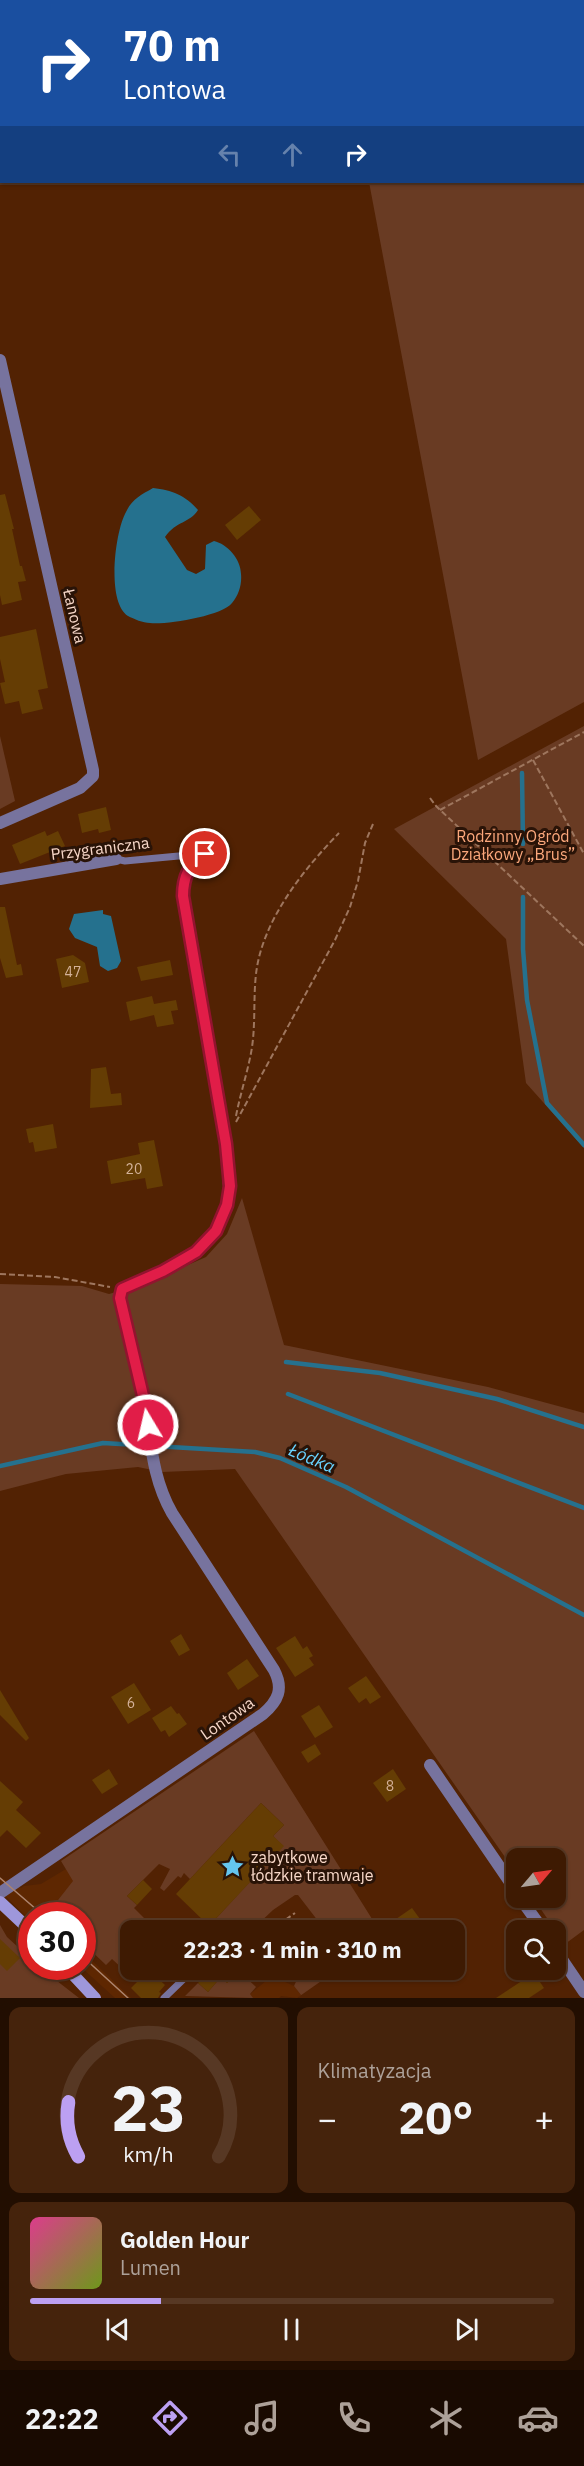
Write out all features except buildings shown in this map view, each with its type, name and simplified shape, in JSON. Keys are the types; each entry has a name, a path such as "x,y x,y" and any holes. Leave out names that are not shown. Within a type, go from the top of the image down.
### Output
{"main road":[{"path":"0,1902 18,1919"},
{"path":"78,1980 95,1998"}],"street":[{"name":"Łanowa","path":"0,360 93,771 93,776 80,788 0,823"},
{"path":"122,1289 163,1271 196,1252 216,1231 227,1205 230,1186 226,1144 183,896 183,886 188,870 205,854"},
{"name":"Przygraniczna","path":"0,879 116,859"},
{"name":"Lontowa","path":"0,1893 263,1714 278,1698 279,1682 274,1670 172,1513 159,1488 153,1465 144,1400 120,1298 122,1289"},
{"path":"430,1765 506,1877"},
{"path":"566,1965 584,1992"}],"lane":[{"name":"Przygraniczna","path":"116,859 125,861 205,854"},
{"path":"164,1998 183,1980"}],"path":[{"path":"440,810 584,732"},
{"path":"533,760 584,854"},
{"path":"430,798 584,946"},
{"path":"339,833 315,857 281,908 266,939 256,972 251,1053 234,1125 335,940 350,907 358,881 365,843 373,824"},
{"path":"0,1274 55,1277 122,1289"},
{"path":"285,1920 295,1913"}],"shaded area":[{"path":"66,1869 74,1881 58,1902 18,1902 18,1908 1,1892 0,1877 21,1888 41,1884"},
{"path":"96,1964 131,1998 115,1998 95,1980"},
{"path":"267,1980 281,1980 294,1986 301,1995 297,1998 281,1996 279,1998 253,1998 249,1995"}],"green space":[{"path":"369,183 584,183 584,702 478,760"},
{"name":"Rodzinny Ogród Działkowy „Brus”","path":"584,726 584,1148 526,1083 506,939 394,829"},
{"path":"0,736 15,801 0,809"},
{"path":"242,1198 284,1345 488,1387 584,1413 584,1930 566,1943 566,1920 548,1920 540,1908 566,1908 566,1848 506,1848 506,1859 235,1469 162,1472 138,1467 66,1474 0,1491 0,1284 82,1286 109,1294 147,1283 206,1257 227,1234"},
{"path":"254,1731 373,1920 317,1920 298,1895 295,1895 262,1920 215,1920 283,1846 273,1836 284,1825 261,1803 190,1879 184,1873 164,1891 160,1888 170,1869 159,1864 127,1896 137,1905 134,1908 146,1920 120,1920 120,1966 112,1959 106,1965 96,1955 96,1902 58,1902 73,1881 61,1861"},
{"path":"0,1925 7,1937 18,1947 18,1980 56,1980 79,1998 0,1998"},
{"path":"218,1980 224,1980 227,1983 230,1980 249,1980 256,1987 250,1994 253,1998 185,1996 198,1983 208,1992"},
{"path":"297,1980 323,1980 297,1998 301,1995 294,1986"}],"water":[{"path":"153,488 178,494 198,510 165,537 187,570 196,574 205,569 206,545 214,541 224,545 236,558 240,568 240,585 234,600 226,608 193,619 147,623 128,616 121,608 117,597 115,566 122,521 131,504"},
{"path":"103,910 103,914 111,916 121,961 117,968 108,971 100,966 97,947 75,938 69,929 74,914"}],"waterway":[{"path":"522,773 523,844"},
{"path":"523,897 523,949 527,1000 547,1103 584,1145"},
{"path":"286,1362 380,1373 497,1399 584,1427"},
{"path":"288,1394 584,1508"},
{"name":"Łódka","path":"0,1466 103,1443 255,1452 280,1458 346,1487 584,1615"}],"tram line":[{"path":"0,1878 28,1902"},
{"path":"96,1969 128,1998"}],"place":[{"name":"zabytkowe łódzkie tramwaje","path":"233,1866"}],"route":[{"path":"148,1425 120,1298 122,1289 163,1271 196,1252 216,1231 223,1218 230,1186 226,1144 183,896 183,886 188,870 198,858 205,854"}]}
